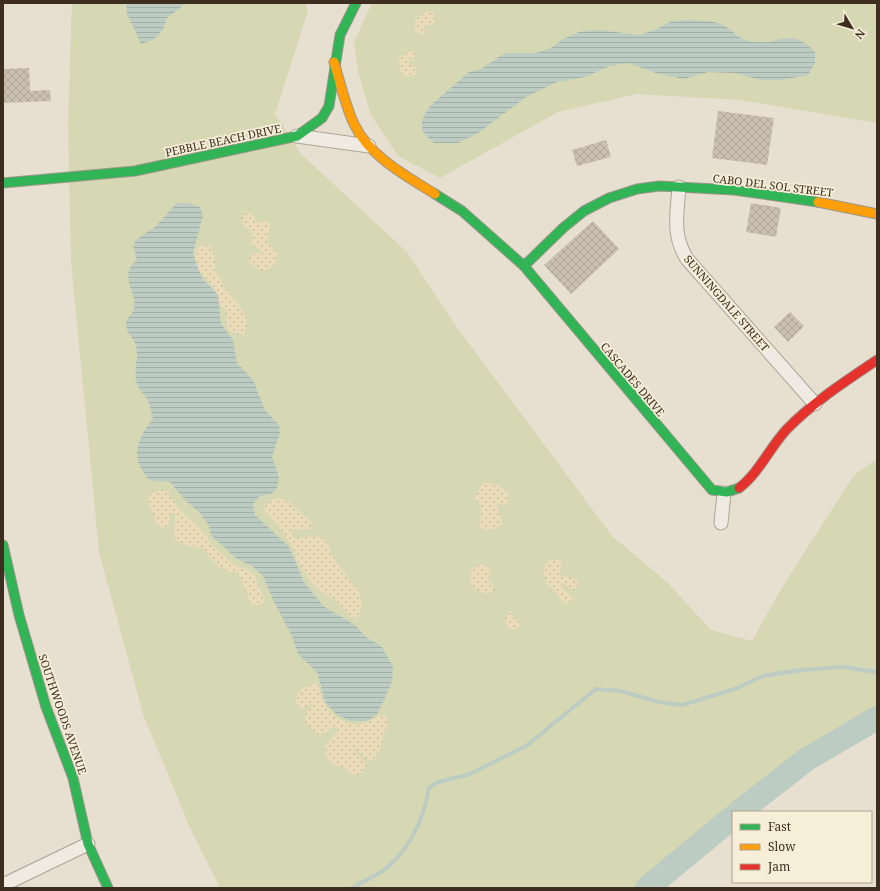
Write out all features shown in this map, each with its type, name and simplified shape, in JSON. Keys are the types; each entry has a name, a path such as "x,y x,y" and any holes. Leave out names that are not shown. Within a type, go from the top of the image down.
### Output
{"street":[{"name":"PEBBLE BEACH DRIVE","path":"3,183 134,171 297,136 322,118 329,106 332,93 334,62 340,35 356,3"},
{"name":"CASCADES DRIVE","path":"334,62 354,124 369,146 404,176 462,211 524,266 612,373 712,490 724,493"},
{"path":"297,136 369,146"},
{"name":"CABO DEL SOL STREET","path":"524,266 562,227 607,199 631,190 649,187 721,188 842,206 877,214"},
{"name":"SUNNINGDALE STREET","path":"679,188 676,228 677,240 684,254 815,404"},
{"path":"721,523 724,493 736,490 787,428 815,404 877,360"},
{"name":"SOUTHWOODS AVENUE","path":"3,546 19,615 46,707 73,778 88,844 108,888"},
{"path":"3,885 88,844"}],"green space":[{"path":"72,3 305,3 308,11 275,114 302,155 407,252 456,326 612,536 668,583 711,630 752,641 781,589 854,475 877,459 877,718 807,759 740,811 732,811 732,818 647,888 220,888 190,828 143,714 99,552 71,261 68,122"},
{"path":"372,3 877,3 877,123 740,100 636,94 558,112 440,178 398,156 371,115 358,72 354,42"}],"sand":[{"path":"427,11 431,11 434,14 435,22 432,25 424,25 425,33 423,35 414,30 415,20"},
{"path":"411,50 416,55 408,63 416,68 416,74 407,77 402,75 398,58"},
{"path":"247,211 253,215 257,223 264,220 270,224 267,242 277,253 275,265 267,270 260,271 250,263 249,258 253,252 262,254 257,248 251,245 253,233 243,225 241,218"},
{"path":"209,245 213,251 215,263 214,270 246,317 247,321 244,334 234,333 228,329 226,322 228,312 220,304 217,293 197,267 195,261 198,246"},
{"path":"483,482 498,485 508,494 507,506 496,502 503,525 489,531 479,527 482,510 475,498"},
{"path":"159,490 167,491 181,512 201,529 212,545 234,565 248,570 254,575 265,601 261,605 252,606 238,572 226,571 221,568 201,547 195,548 177,542 174,536 175,513 170,515 169,523 165,528 158,526 148,502 150,494"},
{"path":"279,498 288,501 312,523 310,530 294,529 291,532 294,538 316,537 325,540 334,559 351,580 360,595 362,603 361,611 356,619 349,616 341,606 313,584 297,561 295,552 283,532 264,509 270,500"},
{"path":"555,559 560,561 562,564 559,576 572,577 578,582 579,586 574,590 562,583 561,586 572,597 573,602 564,604 556,592 546,583 543,568 550,560"},
{"path":"480,564 489,567 491,573 486,579 491,582 495,590 487,594 474,590 470,579 470,570"},
{"path":"511,610 514,618 521,625 516,630 508,628 506,624 506,618"},
{"path":"314,684 318,684 325,705 339,719 352,724 359,724 385,715 387,726 380,751 376,757 368,761 354,747 355,752 366,763 365,769 360,774 352,775 343,766 335,766 326,757 325,745 339,731 337,728 331,727 326,733 317,734 306,723 305,719 307,712 314,704 301,709 297,705 296,697 300,691"}],"shaded area":[{"path":"126,3 186,3 166,19 163,30 153,40 141,44 127,14"},
{"path":"689,20 719,23 740,38 749,41 764,42 785,38 798,40 806,44 815,52 815,63 808,75 782,80 761,80 734,73 708,72 684,79 656,73 628,63 610,66 585,77 557,82 526,97 478,133 458,143 434,143 422,131 422,120 430,106 469,72 481,69 505,53 536,53 551,48 563,39 579,32 600,30 639,35 657,29 672,21"},
{"path":"177,203 189,203 200,207 203,216 193,253 197,265 202,278 218,295 221,324 233,340 237,363 253,380 265,410 279,425 280,433 272,457 279,477 277,488 271,494 260,496 253,504 255,515 289,547 304,582 323,606 355,625 366,637 381,646 393,666 392,682 384,700 377,714 368,721 350,721 336,714 325,702 317,672 298,654 292,636 276,606 263,576 252,566 237,559 212,536 208,524 200,513 186,501 170,482 149,480 139,463 137,456 139,441 153,418 148,401 139,388 137,382 136,346 126,327 126,322 133,310 134,303 128,276 131,267 136,261 133,247 136,240 155,227"}],"building":[{"path":"29,68 30,91 50,90 51,101 3,103 3,69"},
{"path":"718,111 774,118 767,165 712,158"},
{"path":"606,140 611,157 577,166 572,150"},
{"path":"751,203 781,208 776,237 746,232"},
{"path":"593,221 619,249 571,294 544,265"},
{"path":"790,312 804,326 788,342 774,327"}],"waterway":[{"path":"352,888 385,869 404,849 416,830 424,809 429,788 438,782 470,774 526,746 596,689 620,691 659,702 682,705 735,689 763,676 801,670 843,667 877,672"},
{"path":"740,811 807,759 877,718"},
{"path":"647,888 732,818"}],"traffic: fast":[{"path":"3,183 135,171 297,136 322,118 329,106 340,35 356,3"},
{"path":"524,266 563,228 584,211 609,198 637,189 659,186 734,190 818,202"},
{"path":"435,194 462,211 524,266 712,490 727,492 739,488"},
{"path":"3,545 19,615 46,707 73,778 88,844 108,888"}],"traffic: slow":[{"path":"334,62 354,124 369,146 389,164 435,194"},
{"path":"818,202 877,214"}],"traffic: jam":[{"path":"739,488 753,475 781,436 797,419 830,392 877,360"}]}
